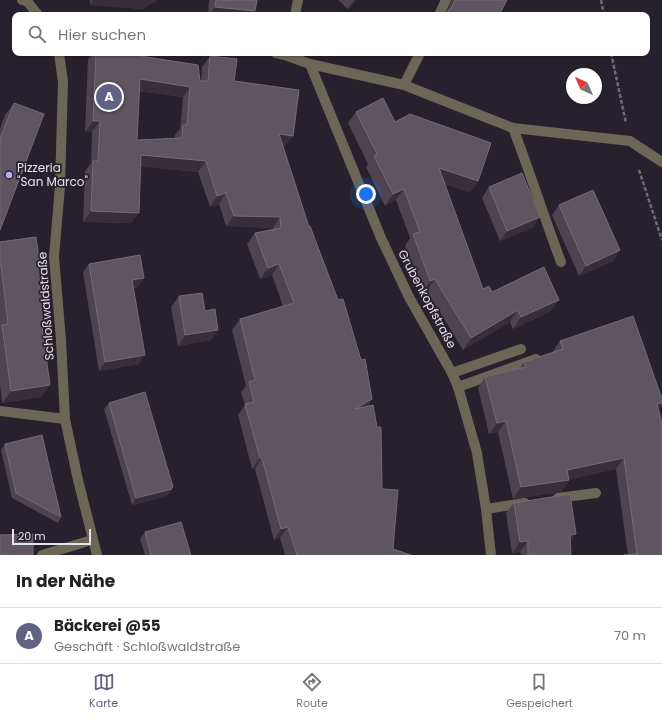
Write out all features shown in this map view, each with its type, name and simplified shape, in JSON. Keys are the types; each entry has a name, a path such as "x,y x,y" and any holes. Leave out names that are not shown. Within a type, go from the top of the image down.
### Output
{"street":[{"path":"25,0 35,12"},
{"path":"296,12 298,0"},
{"path":"440,12 446,0"},
{"name":"Schloßwaldstraße","path":"59,56 63,82 60,186 54,258 61,340 65,420 96,555"},
{"path":"288,56 310,64 404,85 513,128 630,141 662,162"},
{"path":"404,85 418,56"},
{"name":"Grubenkopfstraße","path":"310,64 356,173 381,238 409,297 452,373 458,387 477,453 486,509 491,555"},
{"path":"513,128 561,262"},
{"path":"452,373 521,349"},
{"path":"458,387 545,356"},
{"path":"0,411 65,420"},
{"path":"549,500 596,493"},
{"path":"486,509 533,502"},
{"path":"42,555 92,540"}],"path":[{"path":"601,0 603,12"}],"building":[{"path":"216,0 257,0 255,11 215,7"},
{"path":"455,0 507,0 501,12 447,12 452,7"},
{"path":"96,56 140,56 198,65 200,81 208,81 210,56 237,59 234,81 299,90 293,136 279,134 309,227 310,226 338,300 343,299 361,360 365,359 372,399 355,409 373,405 377,427 381,427 382,489 398,490 393,549 411,555 297,555 288,527 281,529 262,458 260,458 245,404 254,402 249,382 255,380 240,319 294,303 279,264 268,268 255,233 281,228 280,217 234,216 226,193 217,196 206,161 141,155 139,213 91,211 93,161 98,161 100,121 93,121","holes":["140,79 190,87 187,125 183,125 182,138 137,140"]},
{"path":"383,98 395,122 410,114 491,143 478,181 439,168 483,289 489,286 492,292 544,267 559,300 521,317 518,310 471,338 435,279 430,281 413,234 420,232 404,189 393,194 374,156 377,154 356,112"},
{"name":"Pizzeria \"San Marco\"","path":"14,103 44,114 0,230 0,139"},
{"path":"522,173 540,217 507,231 489,187"},
{"path":"593,190 620,250 586,266 559,205"},
{"path":"36,237 47,319 41,320 50,385 11,391 2,325 8,324 0,265 0,242"},
{"path":"140,255 144,278 132,280 145,355 105,362 89,264"},
{"path":"202,293 205,311 215,309 218,330 185,335 179,296"},
{"path":"633,316 662,399 662,403 657,404 662,423 662,555 624,555 637,554 624,458 567,470 569,480 521,487 506,421 497,423 485,377 526,367 524,362 563,349 560,341"},
{"path":"145,392 173,487 171,487 172,489 136,498 109,403"},
{"path":"42,435 61,517 16,493 5,444"},
{"path":"570,494 576,534 570,535 571,555 528,555 528,541 520,542 514,503"},
{"path":"181,522 191,555 151,555 145,532"},
{"path":"33,534 33,555 0,555 0,535"}],"place":[{"name":"Bäckerei @55","path":"109,97"},
{"name":"Pizzeria \"San Marco\"","path":"9,175"}]}
